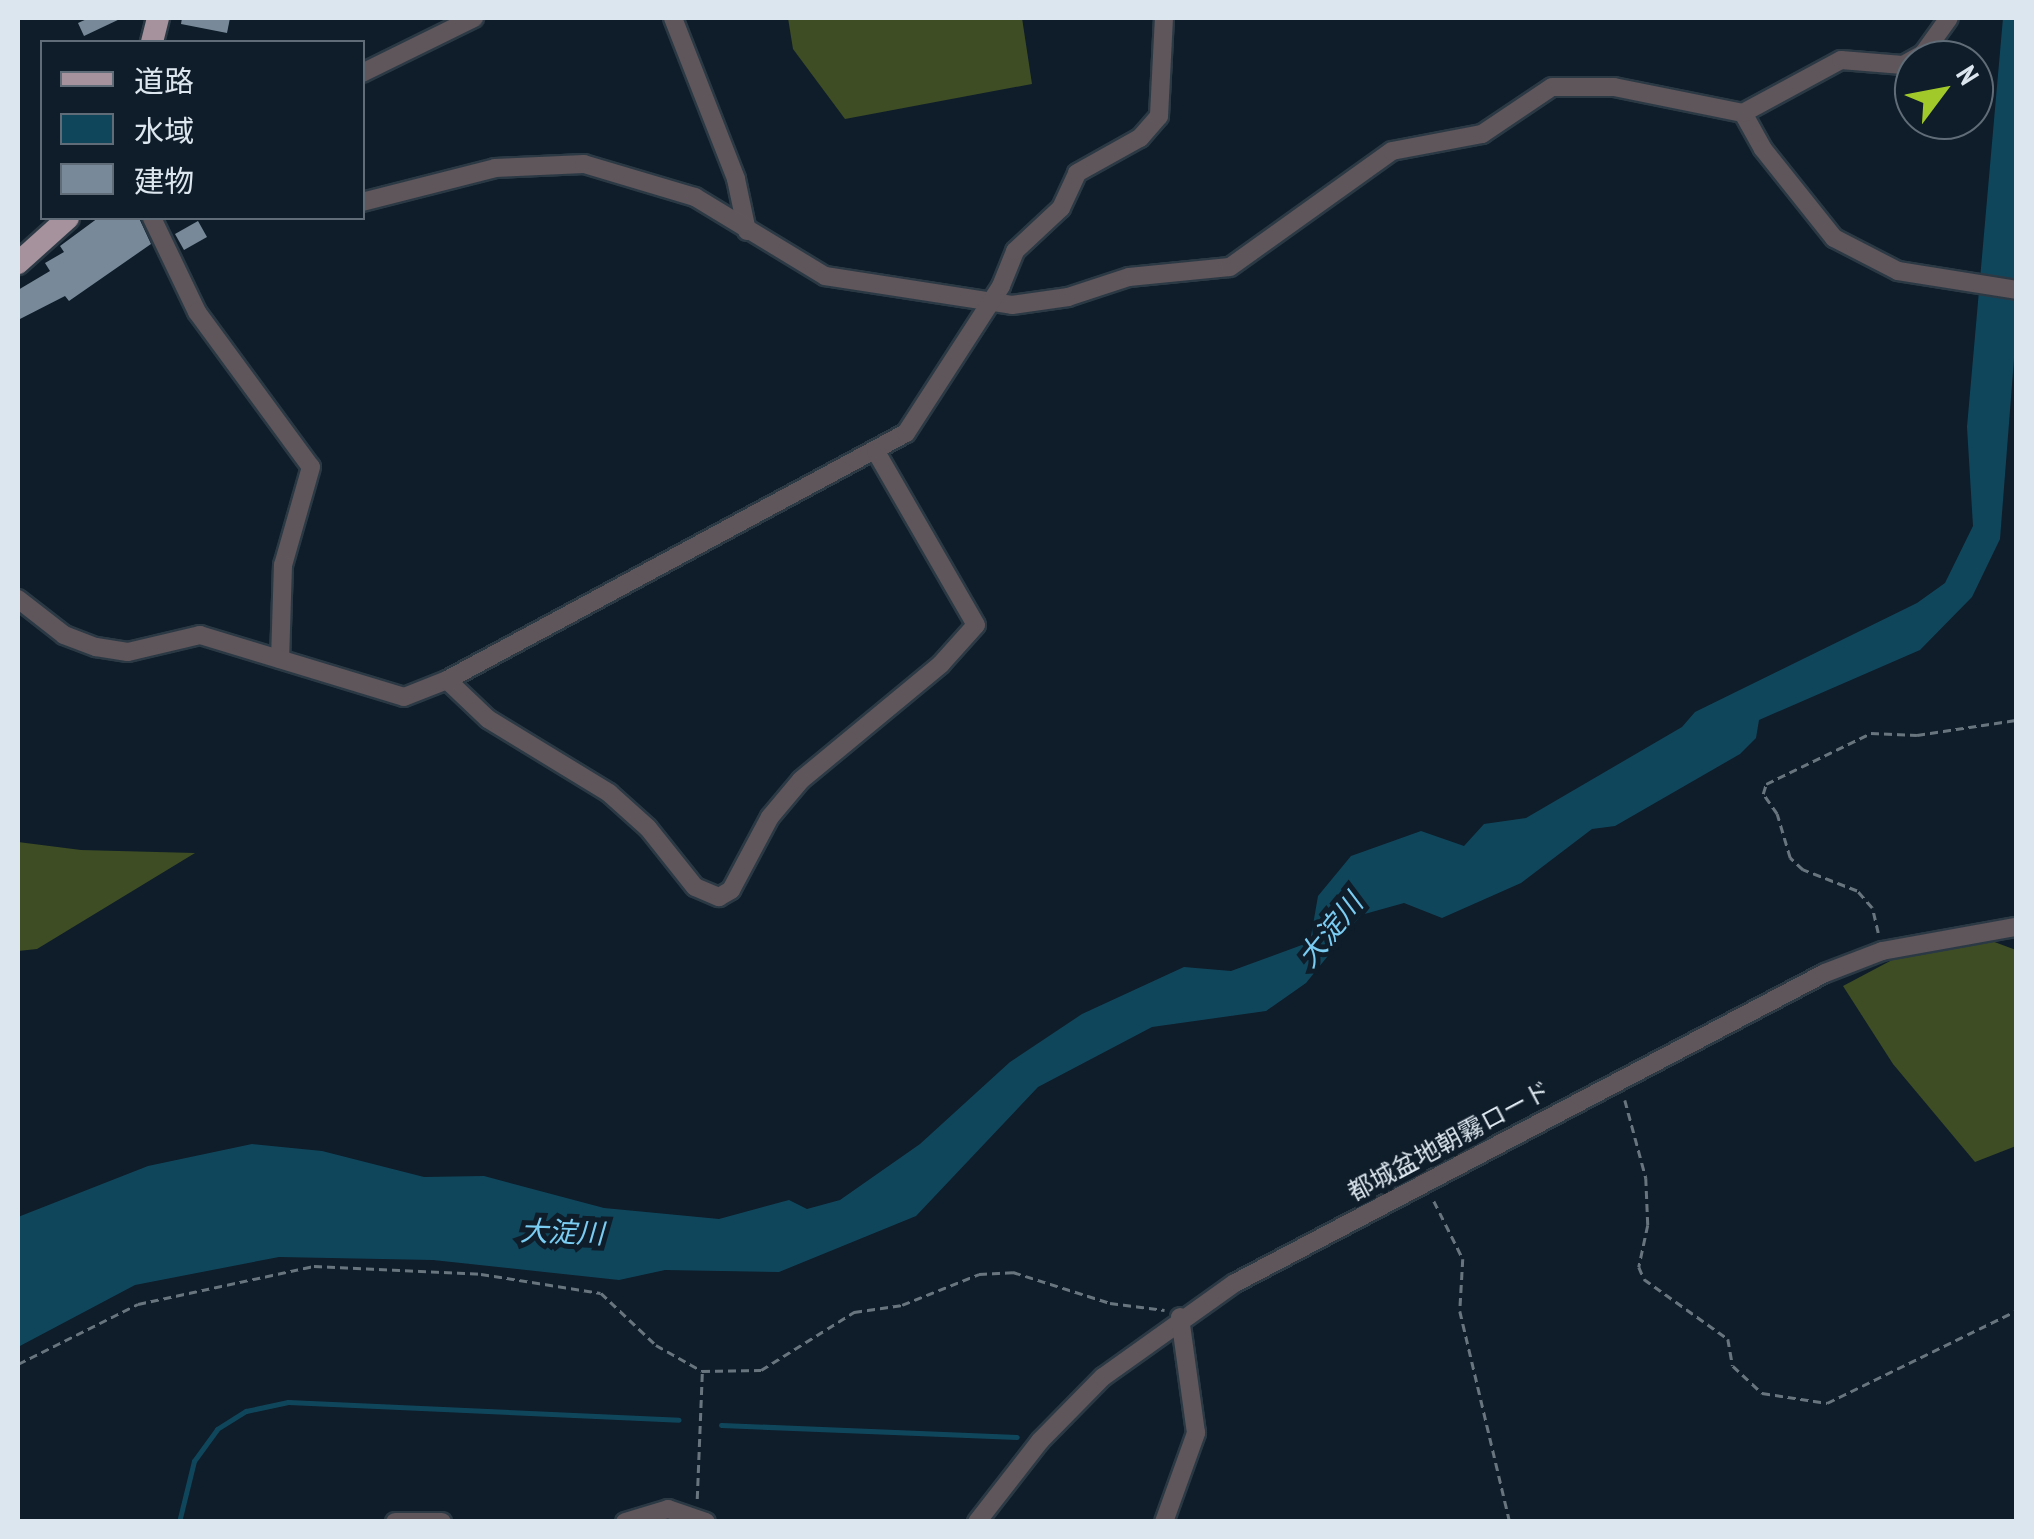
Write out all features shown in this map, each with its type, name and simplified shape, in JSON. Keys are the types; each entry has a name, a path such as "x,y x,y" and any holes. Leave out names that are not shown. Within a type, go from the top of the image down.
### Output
{"main road":[{"path":"18,263 66,220"}],"street":[{"path":"365,72 474,18"},
{"path":"673,18 736,179 747,231"},
{"path":"18,600 64,635 96,647 128,652 167,638 200,635 404,697 447,680 876,452 921,416 992,299 1015,251 1061,208 1078,173 1140,138 1159,116 1164,18"},
{"path":"365,201 495,168 584,164 695,197 826,276 1012,305 1068,297 1129,277 1230,267 1392,151 1482,134 1552,87 1614,87 1744,114 1841,60 1903,65 1923,54 1949,18"},
{"path":"1744,114 1763,149 1834,238 1898,271 2016,290"},
{"path":"153,220 197,312 312,467 283,565 280,659"},
{"path":"447,680 488,719 609,793 648,828 695,887 719,898 731,890 770,817 801,780 941,664 976,625 876,452"},
{"name":"都城盆地朝霧ロード","path":"978,1522 1069,1409 1180,1317 1425,1182 1774,998 1882,951 2016,926"},
{"path":"1164,1522 1196,1433 1180,1317"},
{"path":"624,1522 648,1510 701,1518"},
{"path":"395,1522 442,1522"}],"path":[{"path":"1882,951 1872,908 1858,891 1803,870 1790,858 1777,814 1763,794 1766,784 1871,732 1917,735 2016,720"},
{"path":"1615,1082 1642,1145 1648,1200 1639,1266 1644,1278 1728,1339 1733,1366 1762,1393 1827,1403 2016,1312"},
{"path":"1425,1182 1463,1259 1462,1325 1510,1522"},
{"path":"18,1364 82,1327 198,1286 314,1266 374,1266 601,1293 656,1345 702,1371 761,1370 854,1312 902,1305 979,1274 1013,1272 1180,1317"},
{"path":"701,1518 702,1371"}],"green space":[{"path":"788,18 1022,18 1032,84 845,119 793,49"},
{"path":"18,842 81,850 195,853 37,949 18,951"},
{"path":"1989,940 2016,950 2016,1146 1975,1162 1893,1064 1843,986 1892,960 1951,942"}],"water":[{"name":"大淀川","path":"2003,18 2016,18 2016,333 2000,539 1972,597 1920,650 1759,720 1756,738 1740,754 1615,826 1592,829 1521,883 1442,918 1404,903 1361,915 1306,983 1266,1011 1152,1027 1038,1087 916,1216 779,1272 665,1270 619,1280 433,1260 279,1257 135,1285 18,1347 18,1217 148,1166 252,1144 322,1151 424,1177 484,1176 604,1208 719,1219 789,1200 807,1209 840,1200 920,1144 1010,1062 1082,1014 1184,967 1231,971 1310,942 1318,896 1351,856 1421,831 1464,846 1484,824 1526,818 1682,727 1695,712 1917,603 1945,583 1973,526 1967,427"}],"building":[{"path":"89,18 122,18 84,36 78,23"},
{"path":"182,18 230,18 227,33 181,24"},
{"path":"95,220 140,220 151,244 69,301 65,296 18,320 18,290 50,271 45,263 64,252 60,246"},
{"path":"198,221 207,237 184,250 175,234"}],"waterway":[{"path":"179,1522 194,1461 217,1429 246,1411 288,1402 679,1420"},
{"path":"721,1425 1017,1437"}]}
